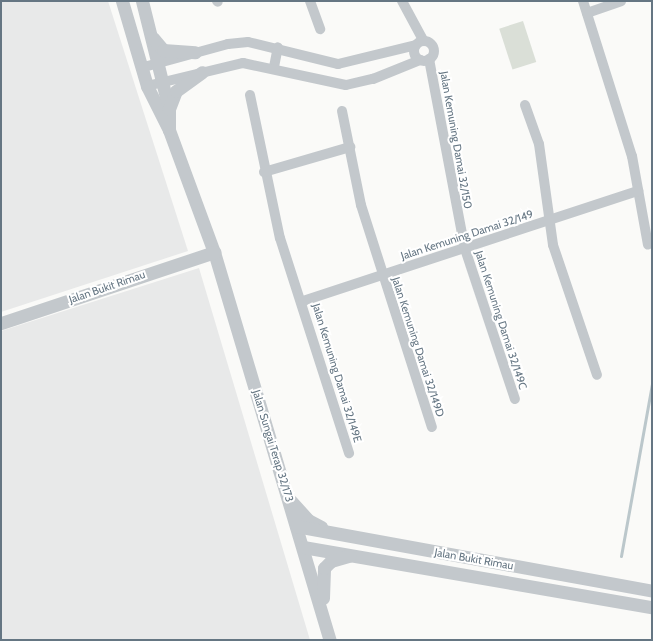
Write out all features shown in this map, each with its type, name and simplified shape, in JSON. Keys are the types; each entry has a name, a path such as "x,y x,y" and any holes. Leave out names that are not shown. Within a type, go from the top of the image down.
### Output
{"street":[{"path":"122,1 149,65 161,82 170,109"},
{"path":"142,1 151,28 154,44 163,50 195,52"},
{"path":"310,1 320,30"},
{"path":"402,1 419,43 414,54 425,60"},
{"path":"583,1 632,156 648,245"},
{"path":"587,13 621,1"},
{"path":"149,65 151,28"},
{"path":"147,86 243,63 274,67 346,85 373,79 425,60 434,47 419,43 338,64 278,47 248,42 195,52 149,65"},
{"path":"274,67 278,47"},
{"name":"Jalan Kemuning Damai 32/150","path":"425,60 465,249"},
{"name":"Jalan Sungai Terap 32/173","path":"149,65 147,86 169,130 214,252 330,640"},
{"path":"169,130 170,109 176,91 202,72"},
{"name":"Jalan Kemuning Damai 32/149E","path":"250,95 264,172 280,238 302,301 349,453"},
{"path":"525,105 539,144 553,245 597,375"},
{"name":"Jalan Kemuning Damai 32/149D","path":"342,111 361,205 382,275 432,427"},
{"path":"264,172 350,147"},
{"name":"Jalan Kemuning Damai 32/149","path":"302,301 549,222 638,191"},
{"name":"Jalan Kemuning Damai 32/149C","path":"465,249 515,399"},
{"name":"Jalan Bukit Rimau","path":"1,323 214,252"},
{"path":"288,498 313,524 355,537"},
{"name":"Jalan Bukit Rimau","path":"296,526 652,591"},
{"name":"Jalan Bukit Rimau","path":"303,547 652,607"},
{"path":"324,618 324,568 335,559 356,555"}],"shaded area":[{"path":"1,1 108,1 188,251 1,312"},
{"path":"523,21 536,62 513,70 499,29"},
{"path":"199,268 310,640 1,640 1,331"}],"waterway":[{"path":"621,556 652,384"}]}
